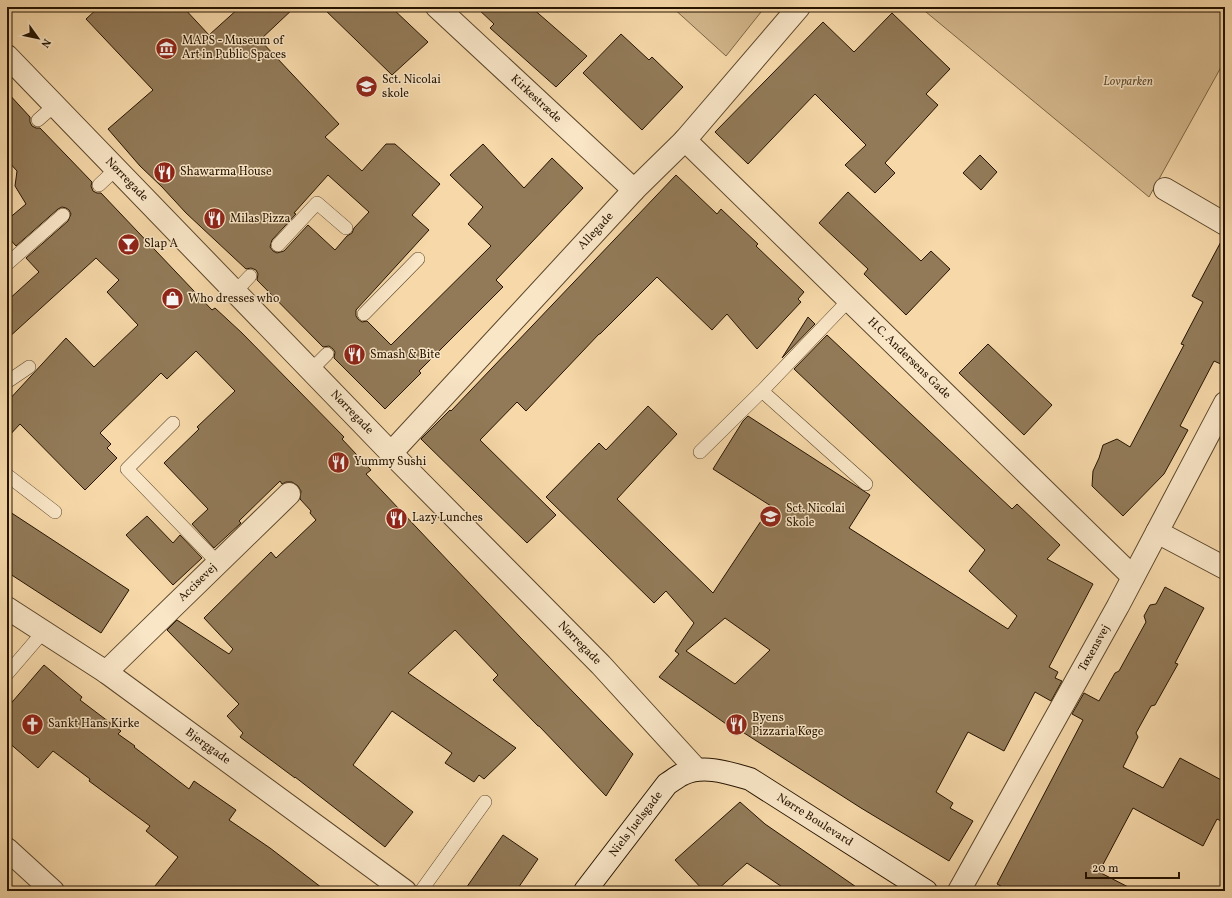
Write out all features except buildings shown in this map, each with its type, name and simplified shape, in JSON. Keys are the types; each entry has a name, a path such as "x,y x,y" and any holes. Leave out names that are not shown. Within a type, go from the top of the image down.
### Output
{"street":[{"name":"Kirkestræde","path":"438,7 634,190"},
{"name":"Allegade","path":"391,453 634,190 685,140 799,7"},
{"name":"Nørregade","path":"7,56 391,453 601,665 696,769"},
{"name":"H.C. Andersens Gade","path":"685,140 1133,577"},
{"path":"1165,189 1225,224"},
{"name":"Tøxensvej","path":"959,891 1133,577 1225,402"},
{"name":"Accisevej","path":"106,672 289,494"},
{"path":"1157,532 1225,568"},
{"name":"Bjerggade","path":"7,608 106,672 405,891"},
{"name":"Niels Juelsgade","path":"585,891 667,784 683,774 696,769"},
{"name":"Nørre Boulevard","path":"696,769 721,771 750,779 926,891"},
{"path":"7,849 53,891"}],"lane":[{"path":"38,120 55,105"},
{"path":"99,185 116,169"},
{"path":"278,245 317,203 346,228"},
{"path":"7,264 63,216"},
{"path":"364,314 418,259"},
{"path":"235,292 250,276"},
{"path":"700,452 762,391 849,300"},
{"path":"311,370 327,354"},
{"path":"7,382 29,367"},
{"path":"762,391 866,484"},
{"path":"173,423 127,469 218,563"},
{"path":"7,475 55,512"},
{"path":"7,674 44,631"},
{"path":"421,891 485,802"}],"green space":[{"path":"672,7 765,7 726,56"},
{"name":"Lovparken","path":"920,7 1225,7 1225,60 1149,197"}],"place":[{"name":"MAPS - Museum of Art in Public Spaces","path":"167,48"},
{"name":"Sct. Nicolai skole","path":"367,87"},
{"name":"Shawarma House","path":"164,172"},
{"name":"Milas Pizza","path":"214,219"},
{"name":"Slap A","path":"129,244"},
{"name":"Who dresses who","path":"173,299"},
{"name":"Smash & Bite","path":"354,355"},
{"name":"Yummy Sushi","path":"338,462"},
{"name":"Sct. Nicolai Skole","path":"770,516"},
{"name":"Lazy Lunches","path":"397,518"},
{"name":"Sankt Hans Kirke","path":"33,724"},
{"name":"Byens Pizzaria Køge","path":"736,725"}]}
